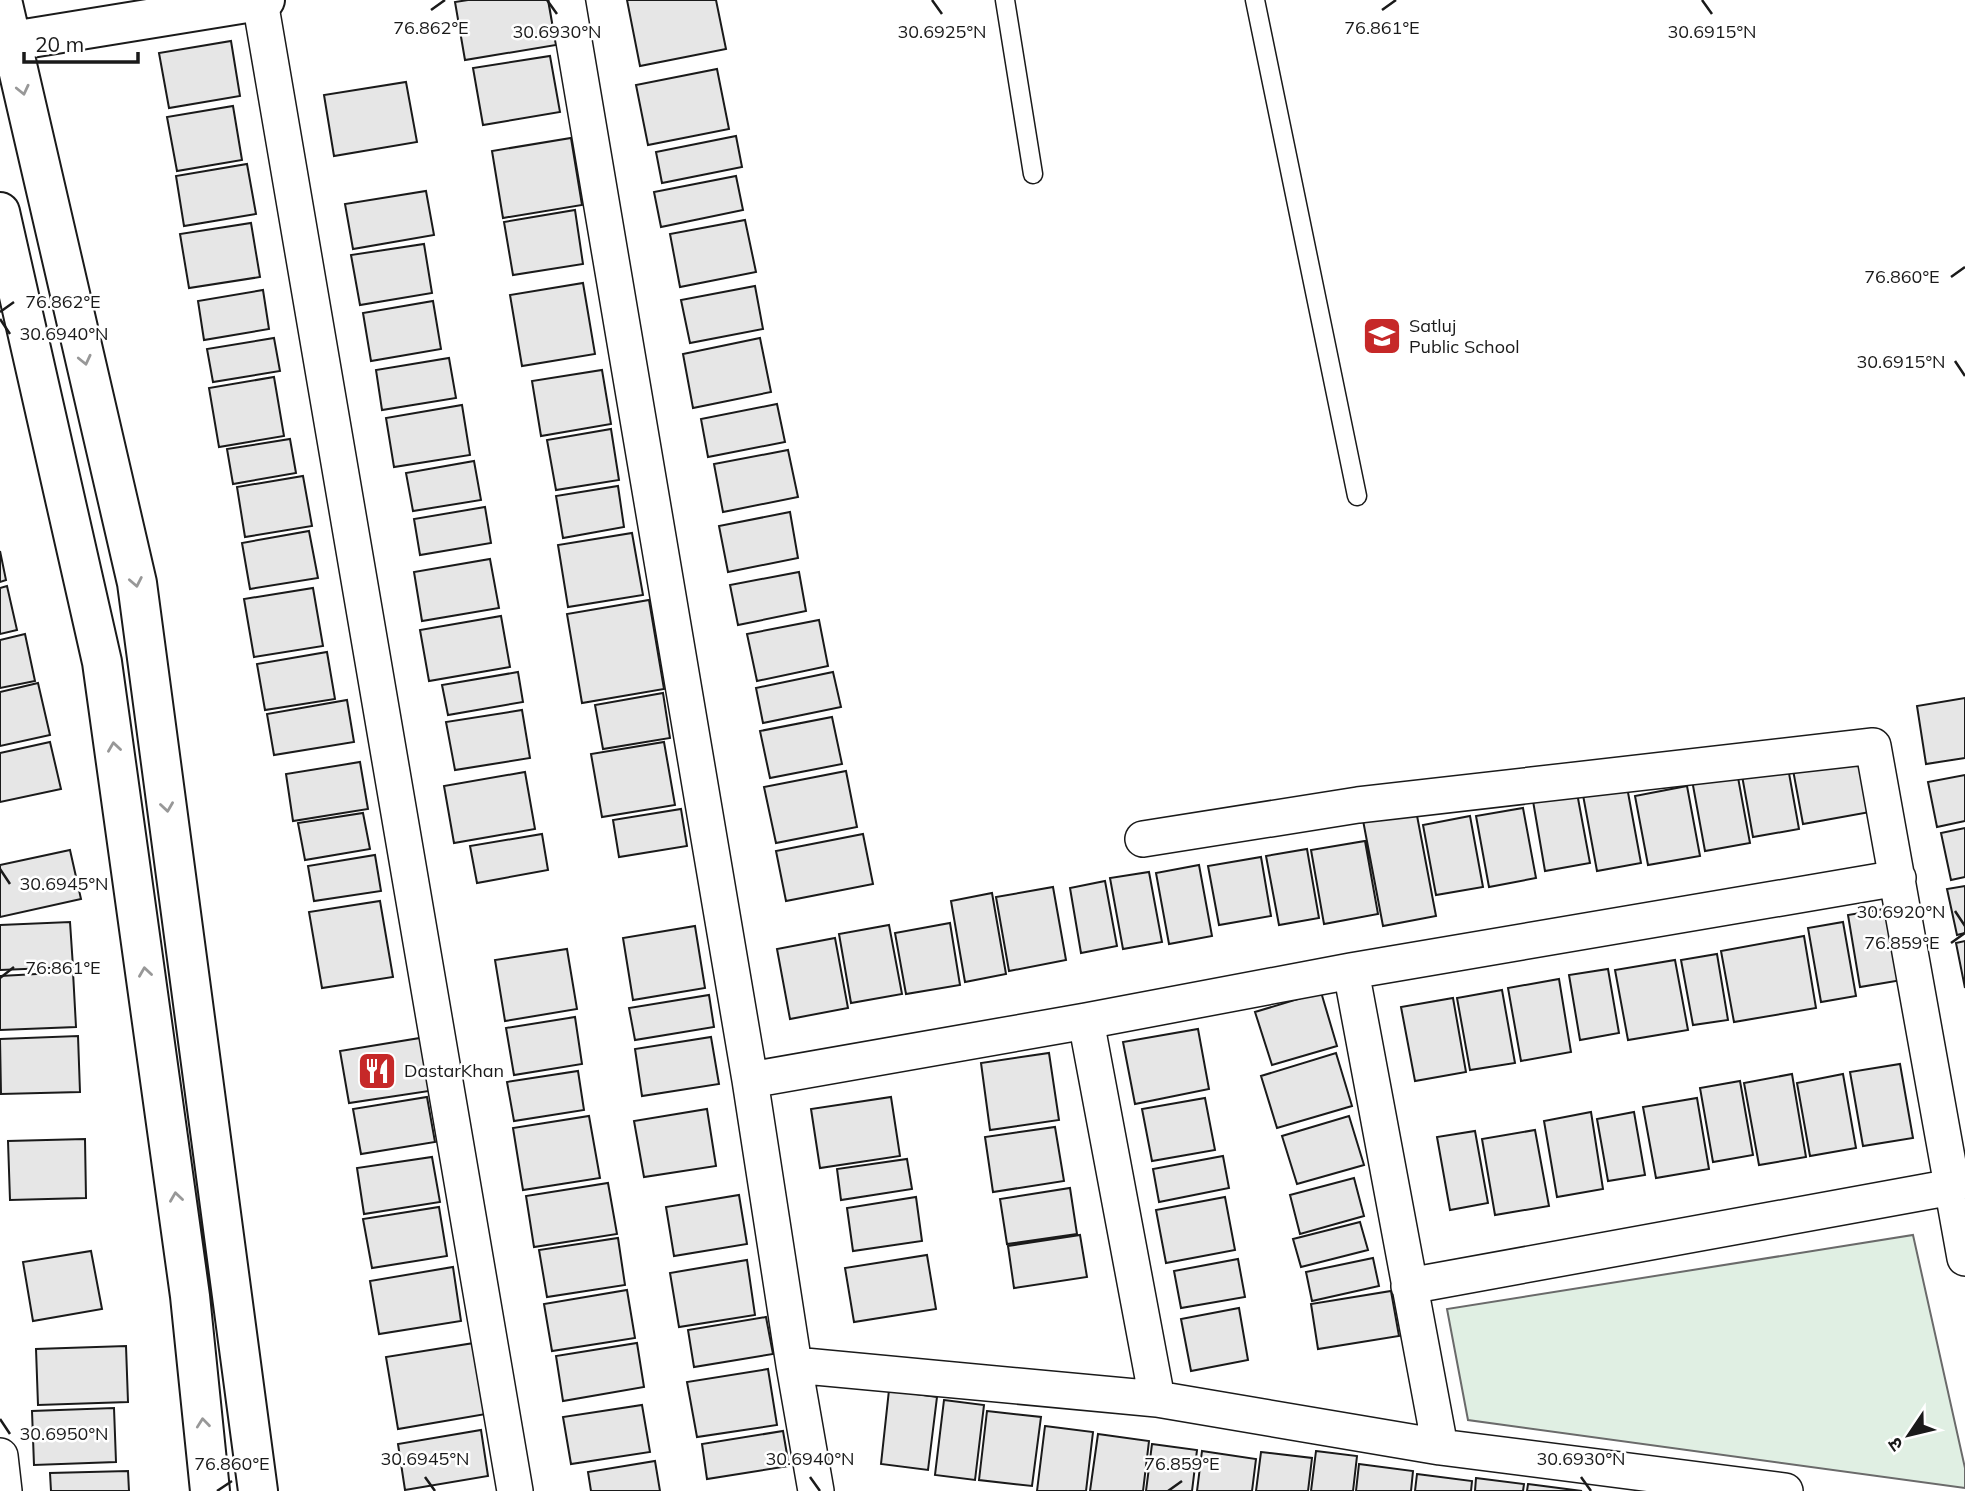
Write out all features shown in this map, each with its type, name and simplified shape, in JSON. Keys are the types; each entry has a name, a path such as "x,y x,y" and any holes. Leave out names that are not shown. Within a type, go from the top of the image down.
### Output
{"street":[{"path":"2,0 6,42 137,583 258,1491"},
{"path":"6,42 262,0 515,1491"},
{"path":"567,0 750,1080 816,1491"},
{"path":"0,212 102,662 190,1296 210,1491"},
{"path":"1143,839 1357,805 1873,746 1965,1258"},
{"path":"750,1080 1351,971 1898,878"},
{"path":"1351,971 1440,1447"},
{"path":"1086,1021 1157,1399"},
{"path":"1409,1286 1952,1187"},
{"path":"794,1365 1157,1399 1440,1447 1785,1491"},
{"path":"0,1456 4,1491"}],"lane":[{"path":"1005,0 1033,174"},
{"path":"1255,0 1357,496"}],"green space":[{"path":"1913,1235 1965,1468 1965,1488 1468,1420 1447,1309"}],"building":[{"path":"548,0 556,45 465,60 455,2"},
{"path":"627,0 716,0 726,49 640,66"},
{"path":"231,41 240,96 169,108 159,53"},
{"path":"550,56 560,112 483,125 473,68"},
{"path":"717,69 729,129 648,145 636,85"},
{"path":"406,82 417,142 334,156 324,95"},
{"path":"233,106 242,160 177,171 167,117"},
{"path":"736,136 742,167 662,183 656,152"},
{"path":"571,138 582,205 503,218 492,151"},
{"path":"247,164 256,214 184,226 176,176"},
{"path":"736,176 743,210 661,227 654,192"},
{"path":"426,191 434,235 353,249 345,204"},
{"path":"575,210 583,264 513,275 504,222"},
{"path":"745,220 756,272 680,287 670,234"},
{"path":"251,223 260,277 189,288 180,234"},
{"path":"424,244 432,293 360,305 351,255"},
{"path":"583,283 595,354 522,366 510,295"},
{"path":"755,286 763,329 690,343 681,300"},
{"path":"263,290 269,329 204,340 198,301"},
{"path":"433,301 441,349 371,361 363,313"},
{"path":"274,338 280,371 213,382 207,349"},
{"path":"760,338 771,392 693,408 683,354"},
{"path":"449,358 456,398 382,410 376,370"},
{"path":"602,370 611,424 541,436 532,381"},
{"path":"274,377 284,436 219,447 209,388"},
{"path":"777,404 785,442 708,457 701,419"},
{"path":"462,405 470,455 394,467 386,418"},
{"path":"611,429 619,480 556,490 547,440"},
{"path":"290,439 296,473 233,484 227,449"},
{"path":"788,450 798,497 723,512 714,464"},
{"path":"474,461 481,500 413,511 406,473"},
{"path":"303,476 312,526 245,537 237,487"},
{"path":"618,486 624,527 563,538 556,496"},
{"path":"485,507 491,543 420,555 414,519"},
{"path":"790,512 798,558 728,572 719,526"},
{"path":"309,531 318,578 250,589 242,543"},
{"path":"632,533 643,595 568,607 558,545"},
{"path":"0,551 6,580 0,582"},
{"path":"490,559 499,608 422,621 414,572"},
{"path":"799,572 806,611 738,625 730,585"},
{"path":"7,586 17,630 0,634 0,588"},
{"path":"313,588 323,646 254,657 244,599"},
{"path":"649,600 664,689 582,703 567,614"},
{"path":"501,616 510,667 429,681 420,630"},
{"path":"819,620 828,666 757,681 747,634"},
{"path":"25,634 35,681 0,688 0,640"},
{"path":"327,652 335,699 265,710 257,664"},
{"path":"518,672 523,702 448,715 442,685"},
{"path":"833,672 841,707 763,723 756,688"},
{"path":"38,683 50,735 0,746 0,692"},
{"path":"663,693 670,738 603,749 595,705"},
{"path":"1965,698 1965,758 1926,764 1917,706"},
{"path":"347,700 354,742 274,755 267,714"},
{"path":"522,710 530,758 455,770 446,722"},
{"path":"832,717 842,764 770,778 760,731"},
{"path":"50,742 61,789 0,802 0,753"},
{"path":"664,742 675,805 602,817 591,754"},
{"path":"1858,747 1870,812 1803,824 1791,759"},
{"path":"360,762 368,809 293,821 286,774"},
{"path":"1787,762 1799,829 1753,837 1741,770"},
{"path":"846,771 857,827 776,843 764,787"},
{"path":"525,772 535,829 454,843 444,786"},
{"path":"1737,772 1750,843 1705,851 1692,780"},
{"path":"1965,775 1965,821 1937,827 1928,782"},
{"path":"1687,786 1700,856 1648,865 1635,796"},
{"path":"1627,787 1641,863 1597,871 1583,795"},
{"path":"1577,793 1590,863 1545,871 1533,801"},
{"path":"1415,805 1436,916 1383,926 1362,815"},
{"path":"1523,808 1536,878 1489,887 1476,816"},
{"path":"681,809 687,846 619,857 613,820"},
{"path":"363,813 370,849 305,860 298,823"},
{"path":"1470,816 1483,887 1436,895 1423,825"},
{"path":"1965,828 1965,877 1951,880 1941,833"},
{"path":"542,834 548,870 477,883 470,846"},
{"path":"863,834 873,884 786,901 776,851"},
{"path":"1365,841 1378,914 1324,924 1311,850"},
{"path":"1307,849 1319,918 1279,925 1266,856"},
{"path":"70,850 81,899 0,917 0,865"},
{"path":"375,855 381,891 314,901 308,866"},
{"path":"1261,857 1271,916 1219,925 1208,866"},
{"path":"1199,865 1212,936 1169,944 1156,873"},
{"path":"1149,872 1162,942 1123,949 1110,878"},
{"path":"1105,881 1117,946 1081,953 1070,888"},
{"path":"1965,886 1965,933 1957,935 1947,889"},
{"path":"1053,887 1066,960 1009,971 996,897"},
{"path":"992,893 1006,974 965,982 951,901"},
{"path":"380,901 393,977 322,988 309,912"},
{"path":"1890,908 1902,980 1860,987 1848,915"},
{"path":"70,922 73,967 0,970 0,925"},
{"path":"1843,922 1856,996 1821,1002 1808,928"},
{"path":"950,923 960,985 906,994 895,933"},
{"path":"889,925 902,994 851,1003 839,934"},
{"path":"695,926 705,988 633,1000 623,938"},
{"path":"1804,936 1816,1008 1734,1022 1721,951"},
{"path":"835,938 848,1008 790,1019 777,949"},
{"path":"1965,941 1965,988 1956,943"},
{"path":"567,949 577,1009 505,1021 495,960"},
{"path":"1717,954 1728,1020 1693,1025 1681,960"},
{"path":"1675,960 1688,1030 1628,1040 1615,970"},
{"path":"1608,969 1619,1033 1580,1040 1569,975"},
{"path":"73,972 76,1027 0,1030 0,976"},
{"path":"1559,979 1571,1052 1521,1061 1508,988"},
{"path":"1502,990 1515,1063 1470,1070 1457,998"},
{"path":"1321,992 1337,1046 1272,1065 1255,1012"},
{"path":"709,995 714,1027 635,1040 629,1008"},
{"path":"1453,998 1466,1072 1415,1081 1401,1007"},
{"path":"575,1017 582,1064 514,1075 506,1028"},
{"path":"1198,1029 1209,1089 1135,1104 1123,1042"},
{"path":"78,1036 80,1092 1,1094 0,1039"},
{"path":"711,1037 719,1084 642,1096 635,1049"},
{"path":"420,1038 429,1091 349,1103 340,1051"},
{"path":"1049,1053 1059,1120 990,1130 981,1063"},
{"path":"1336,1053 1352,1106 1277,1128 1261,1076"},
{"path":"1900,1064 1913,1138 1863,1146 1850,1072"},
{"path":"578,1071 584,1110 514,1121 507,1082"},
{"path":"1792,1074 1806,1157 1759,1165 1744,1083"},
{"path":"1843,1074 1856,1148 1810,1156 1797,1083"},
{"path":"1740,1081 1753,1155 1713,1162 1700,1088"},
{"path":"427,1097 435,1142 361,1154 353,1109"},
{"path":"891,1097 900,1156 820,1168 811,1109"},
{"path":"1205,1098 1215,1150 1152,1161 1142,1109"},
{"path":"1697,1098 1709,1169 1656,1178 1643,1107"},
{"path":"707,1109 716,1166 644,1177 634,1121"},
{"path":"1591,1112 1603,1189 1557,1197 1544,1121"},
{"path":"1634,1112 1645,1175 1608,1181 1597,1119"},
{"path":"589,1116 600,1178 523,1190 513,1128"},
{"path":"1349,1116 1364,1165 1297,1184 1282,1136"},
{"path":"1055,1127 1064,1181 993,1192 985,1137"},
{"path":"1535,1130 1549,1206 1495,1215 1482,1139"},
{"path":"1475,1131 1488,1203 1450,1210 1437,1137"},
{"path":"85,1139 86,1198 10,1200 8,1141"},
{"path":"1223,1156 1229,1188 1159,1202 1153,1169"},
{"path":"432,1157 440,1202 364,1214 357,1168"},
{"path":"907,1159 912,1189 841,1200 837,1169"},
{"path":"1354,1178 1364,1216 1300,1234 1290,1195"},
{"path":"608,1183 617,1234 534,1247 526,1196"},
{"path":"1070,1188 1077,1234 1007,1244 1000,1199"},
{"path":"739,1195 747,1244 674,1256 666,1207"},
{"path":"916,1197 922,1241 853,1251 847,1208"},
{"path":"1225,1197 1235,1250 1166,1263 1156,1210"},
{"path":"439,1207 447,1256 372,1268 363,1219"},
{"path":"1360,1222 1368,1250 1301,1267 1293,1239"},
{"path":"1080,1235 1087,1277 1014,1288 1008,1246"},
{"path":"618,1238 625,1285 547,1297 539,1250"},
{"path":"91,1251 102,1309 33,1321 23,1262"},
{"path":"927,1255 936,1309 854,1322 845,1268"},
{"path":"1373,1258 1379,1286 1312,1301 1306,1272"},
{"path":"1238,1259 1245,1297 1181,1308 1174,1271"},
{"path":"747,1260 755,1315 679,1327 670,1273"},
{"path":"453,1267 461,1321 379,1334 370,1281"},
{"path":"627,1290 635,1338 552,1351 544,1304"},
{"path":"1391,1291 1399,1336 1318,1349 1311,1304"},
{"path":"1239,1308 1248,1360 1191,1371 1181,1319"},
{"path":"766,1317 773,1354 694,1367 688,1330"},
{"path":"474,1343 486,1414 398,1429 386,1357"},
{"path":"637,1343 644,1387 563,1401 556,1356"},
{"path":"126,1346 128,1402 38,1405 36,1349"},
{"path":"768,1369 777,1425 697,1437 687,1382"},
{"path":"889,1390 937,1397 928,1470 881,1464"},
{"path":"944,1400 984,1405 975,1480 935,1475"},
{"path":"642,1405 650,1452 571,1464 563,1417"},
{"path":"114,1408 116,1462 34,1465 32,1411"},
{"path":"987,1411 1041,1417 1032,1486 979,1480"},
{"path":"1045,1426 1093,1432 1086,1491 1037,1491"},
{"path":"481,1430 488,1476 405,1490 398,1444"},
{"path":"783,1431 789,1466 707,1479 702,1444"},
{"path":"1098,1434 1149,1441 1143,1491 1090,1491"},
{"path":"1152,1444 1197,1450 1192,1491 1146,1491"},
{"path":"1202,1451 1256,1459 1252,1491 1197,1491"},
{"path":"1316,1451 1357,1456 1353,1491 1311,1491"},
{"path":"1261,1452 1312,1458 1308,1491 1256,1491"},
{"path":"655,1461 660,1491 591,1491 588,1472"},
{"path":"1359,1464 1413,1471 1411,1491 1356,1491"},
{"path":"128,1471 129,1491 51,1491 50,1473"},
{"path":"1417,1474 1472,1481 1471,1491 1415,1491"},
{"path":"1476,1478 1524,1484 1523,1491 1475,1491"},
{"path":"1528,1484 1582,1491 1527,1491"}],"place":[{"name":"Satluj Public School","path":"1382,336"},
{"name":"DastarKhan","path":"377,1071"}]}
